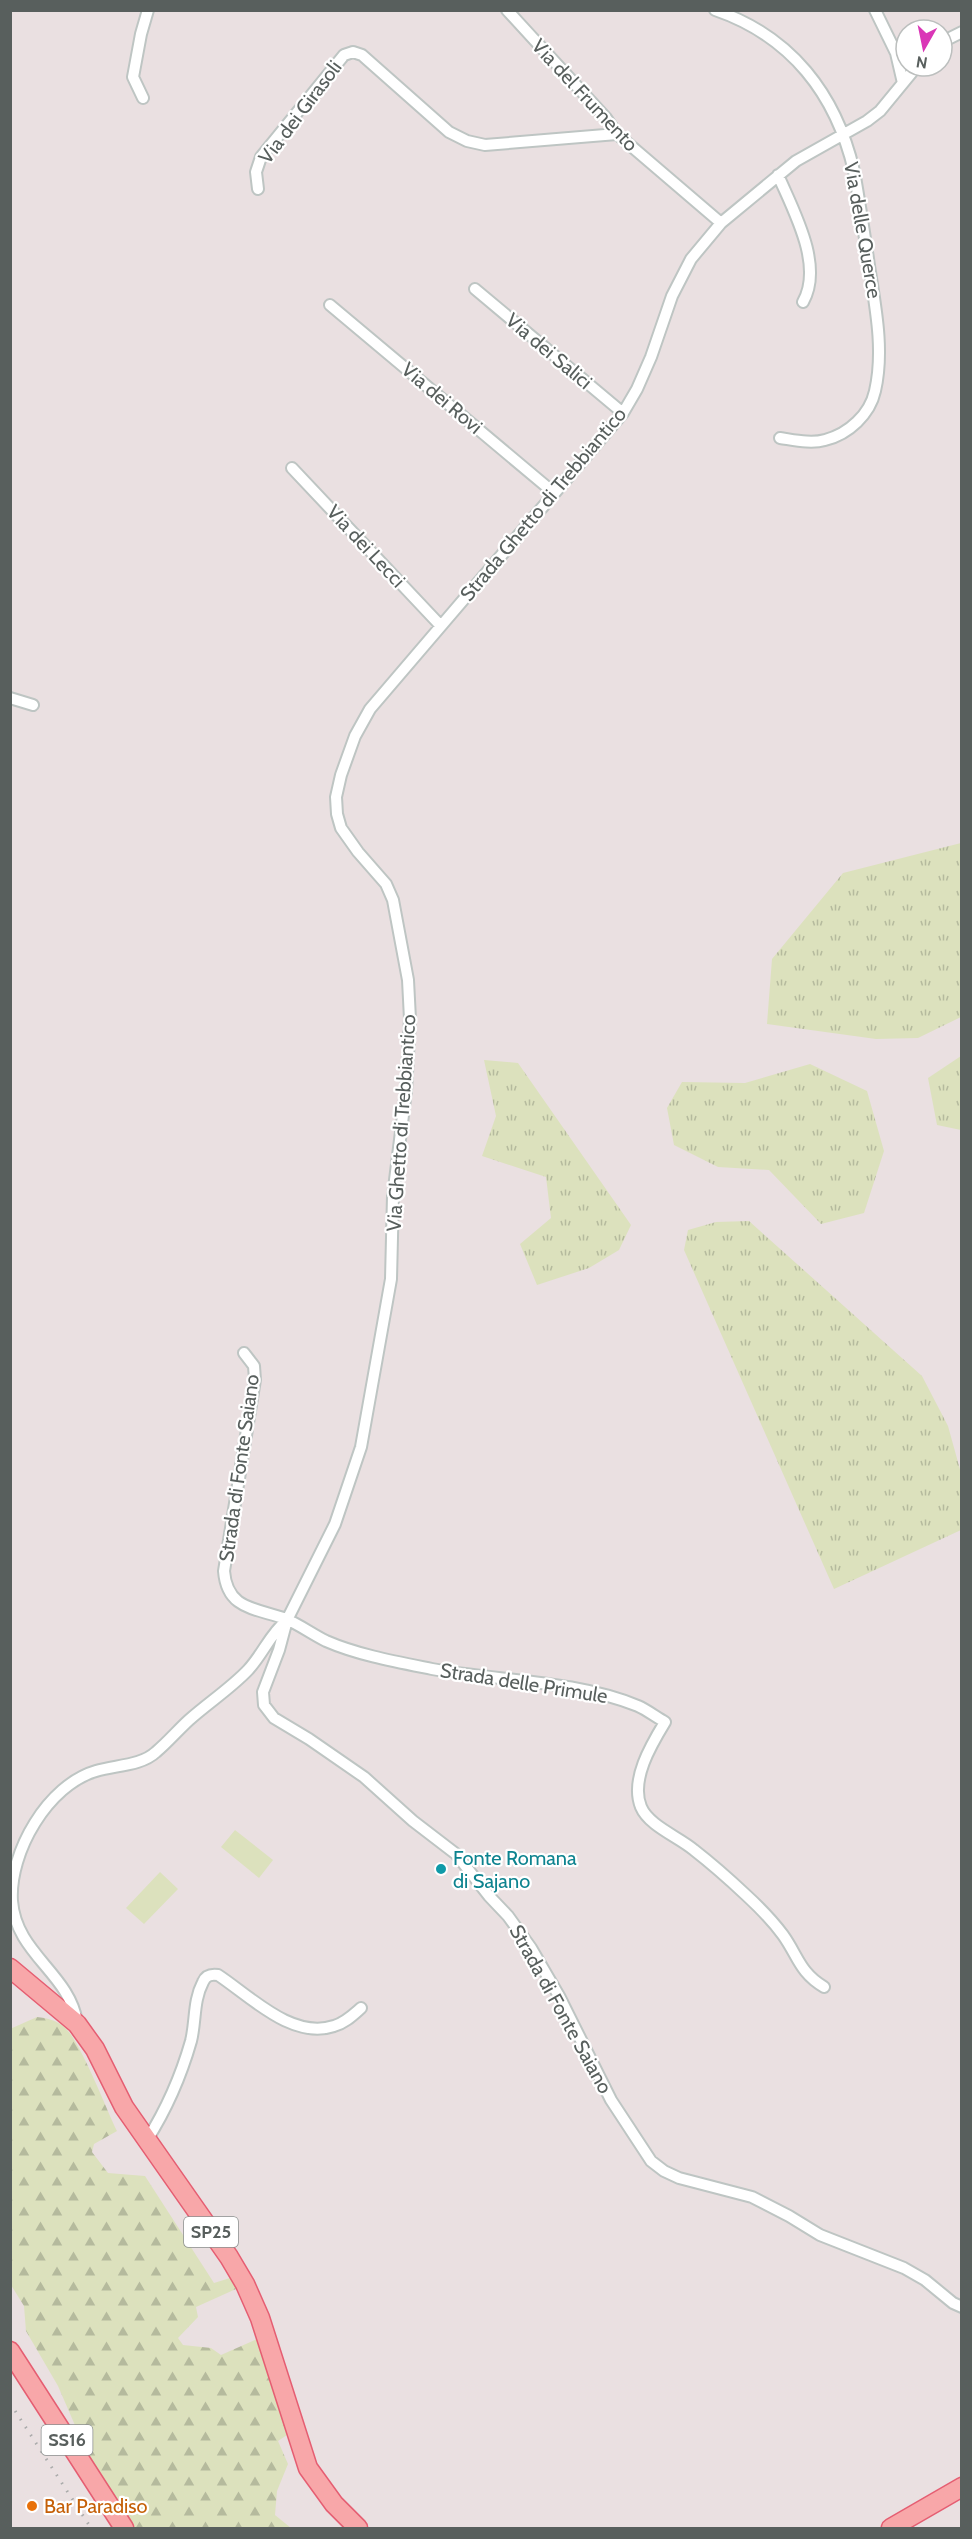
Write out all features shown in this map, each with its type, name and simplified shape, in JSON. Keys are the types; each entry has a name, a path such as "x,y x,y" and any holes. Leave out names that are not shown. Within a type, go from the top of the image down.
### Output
{"main road":[{"name":"SP25","path":"10,1968 62,2009 77,2024 95,2049 124,2107 229,2257 245,2284 260,2318 308,2468 334,2504 358,2529"},
{"name":"SS16","path":"10,2351 124,2529"},
{"path":"891,2529 962,2487"}],"street":[{"path":"143,98 134,77 138,45 148,10"},
{"name":"Via del Frumento","path":"507,10 606,118 617,134 721,223"},
{"name":"Via delle Querce","path":"715,10 740,19 778,43 797,61 834,112 854,171 876,311 879,340 875,392 864,415 845,431 826,440 813,442 780,438"},
{"path":"875,10 896,53 903,83"},
{"name":"Via dei Girasoli","path":"258,189 256,172 261,157 344,55 353,52 362,55 449,132 467,141 485,145 617,134"},
{"name":"Strada Ghetto di Trebbiantico","path":"440,625 622,413 637,389 651,357 672,296 692,259 721,223 796,161 843,135 879,111 907,78"},
{"path":"778,175 800,226 812,272 809,292 803,302"},
{"name":"Via dei Salici","path":"475,289 622,413"},
{"name":"Via dei Rovi","path":"330,304 554,492"},
{"name":"Via dei Lecci","path":"292,468 440,625"},
{"name":"Via Ghetto di Trebbiantico","path":"287,1620 335,1524 361,1447 391,1279 393,1196 406,1091 410,1019 408,980 393,900 386,884 341,828 336,797 355,736 370,709 440,625"},
{"path":"10,698 33,705"},
{"name":"Strada di Fonte Saiano","path":"244,1353 254,1366 255,1380 224,1571 225,1586 231,1596 242,1605 287,1620 279,1650 263,1692 264,1705 274,1718 364,1777 412,1821 456,1854 508,1916 531,1948 559,1996 611,2100 651,2161 679,2178 753,2198 820,2235 904,2268 962,2307"},
{"path":"77,2024 75,2006 67,1992 34,1954 18,1931 12,1901 13,1876 23,1846 35,1822 58,1792 75,1779 94,1771 141,1760 154,1754 189,1720 246,1672 259,1658 274,1630 287,1620"},
{"name":"Strada delle Primule","path":"287,1620 326,1641 347,1648 432,1669 558,1686 617,1698 640,1707 665,1722 652,1742 639,1782 638,1799 642,1810 650,1819 692,1848 770,1918 785,1938 804,1972 824,1987"},
{"path":"147,2140 163,2115 185,2059 192,2038 196,2000 204,1979 210,1974 218,1975 276,2015 301,2026 333,2026 346,2021 361,2008"}],"green space":[{"path":"961,843 961,1017 918,1038 876,1039 767,1024 772,959 843,873"},
{"path":"961,1056 961,1130 937,1125 928,1078"},
{"path":"484,1060 518,1063 631,1225 619,1250 589,1268 537,1285 520,1244 551,1218 546,1177 482,1156 496,1116"},
{"path":"810,1064 867,1091 884,1151 864,1213 821,1224 769,1170 718,1167 674,1145 667,1108 682,1082 745,1083"},
{"path":"749,1221 922,1376 948,1426 961,1473 961,1530 834,1589 684,1250 688,1230 716,1222"},
{"path":"235,1830 273,1860 259,1878 221,1847"},
{"path":"160,1872 178,1889 144,1924 126,1908"},
{"path":"37,2017 57,2022 63,2026 77,2044 117,2131 94,2144 92,2152 108,2173 145,2176 214,2283 230,2278 236,2289 196,2307 198,2317 178,2338 183,2345 211,2348 221,2355 257,2339 287,2435 278,2441 288,2464 277,2491 275,2515 291,2528 133,2528 90,2460 58,2386 26,2331 24,2306 11,2285 10,2029"}],"railway":[{"path":"10,2403 91,2528"}],"place":[{"name":"Fonte Romana di Sajano","path":"441,1869"},
{"name":"Bar Paradiso","path":"32,2506"}]}
